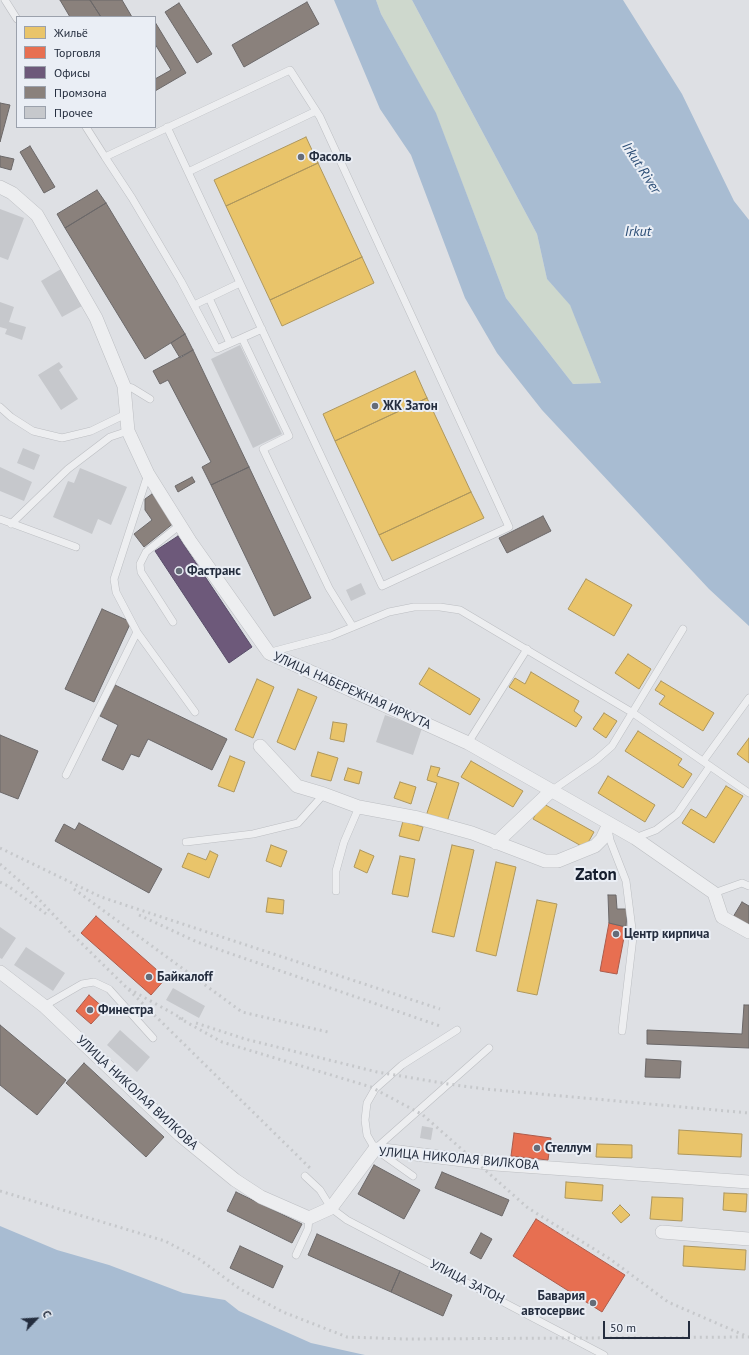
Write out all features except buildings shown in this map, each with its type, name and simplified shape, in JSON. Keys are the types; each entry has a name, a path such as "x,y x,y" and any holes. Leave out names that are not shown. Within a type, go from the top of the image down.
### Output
{"street":[{"name":"УЛИЦА НАБЕРЕЖНАЯ ИРКУТА","path":"0,187 12,193 37,215 96,318 124,386 128,431 148,474 180,525 269,653 468,743 551,791 608,827 635,838 714,893"},
{"path":"260,746 297,786 359,807 418,818 472,833 545,861 558,861 595,846 602,839 608,827"},
{"path":"496,842 551,791"},
{"path":"714,893 722,917 749,932"},
{"name":"УЛИЦА НИКОЛАЯ ВИЛКОВА","path":"0,972 44,1006 180,1135 235,1180 261,1197 309,1218 330,1208 375,1149 495,1164 749,1182"},
{"path":"662,1232 749,1239"}],"lane":[{"path":"5,0 16,17"},
{"path":"105,157 290,70 316,111 509,527 382,586 168,128"},
{"path":"188,172 316,111"},
{"path":"87,128 136,204 194,305 217,349 262,329"},
{"path":"194,305 240,283"},
{"path":"209,298 230,343"},
{"path":"242,338 289,436 263,449 329,588 353,627"},
{"path":"124,386 132,388 150,399"},
{"path":"0,407 11,417 33,431 62,438 91,431 126,414"},
{"path":"11,524 68,469 110,437 128,431"},
{"path":"148,474 114,579 116,592 137,632 194,712"},
{"path":"0,519 76,547"},
{"path":"173,622 141,572 140,564 146,552 180,525"},
{"path":"269,653 331,636 395,611 414,607 440,607 460,610 633,713 704,760 710,766 749,793"},
{"path":"551,791 596,760 612,746 683,629"},
{"path":"66,775 137,632"},
{"path":"468,743 527,649"},
{"path":"704,760 749,698"},
{"path":"635,838 656,830 677,814 710,766"},
{"path":"186,842 254,834 298,823 324,794"},
{"path":"336,891 336,871 344,842 359,807"},
{"path":"608,827 610,840 626,880 633,937 622,1031"},
{"path":"714,893 742,882 749,886"},
{"path":"44,1006 82,984 94,982 109,989 153,1038"},
{"path":"413,1176 375,1149 367,1135 365,1120 367,1103 375,1089 402,1065 458,1030"},
{"path":"375,1149 489,1048"},
{"path":"305,1176 320,1190 330,1208"},
{"name":"УЛИЦА ЗАТОН","path":"330,1208 347,1220 604,1355"},
{"path":"296,1255 308,1228 309,1218"}],"shaded area":[{"path":"376,0 412,0 537,234 547,279 570,304 601,383 573,384 506,298 436,114 381,14"}],"water":[{"name":"Irkut","path":"334,0 376,0 381,14 436,113 506,298 573,384 601,383 570,305 547,279 537,234 412,0 623,0 682,94 734,201 749,220 749,626 709,589 542,410 497,353 465,298 411,155 380,109"},
{"path":"0,1226 57,1250 109,1265 183,1293 225,1300 239,1311 311,1343 365,1355 0,1355"}],"railway":[{"path":"0,848 101,897 440,1009"},
{"path":"0,864 30,890 69,931 312,1170"},
{"path":"0,882 8,886 49,916"},
{"path":"74,889 242,1012 328,1032"},
{"path":"139,915 197,942 440,1026"},
{"path":"129,989 183,1019"},
{"path":"179,1018 222,1042 371,1087 423,1115 528,1208 610,1259 668,1302 746,1336"},
{"path":"196,1023 245,1039 377,1072 448,1084 485,1089 749,1113"},
{"path":"0,1191 165,1241 199,1259 240,1289 283,1312 347,1337 405,1339 749,1337"}],"place":[{"name":"Фасоль","path":"301,157"},
{"name":"ЖК Затон","path":"375,406"},
{"name":"Фастранс","path":"179,571"},
{"name":"Центр кирпича","path":"616,934"},
{"name":"Байкалoff","path":"149,977"},
{"name":"Финестра","path":"90,1010"},
{"name":"Стеллум","path":"537,1148"},
{"name":"Бавария автосервис","path":"593,1303"}],"district":[{"name":"Zaton","path":"596,875"}],"water label":[{"name":"Irkut River","path":"641,168"}]}
